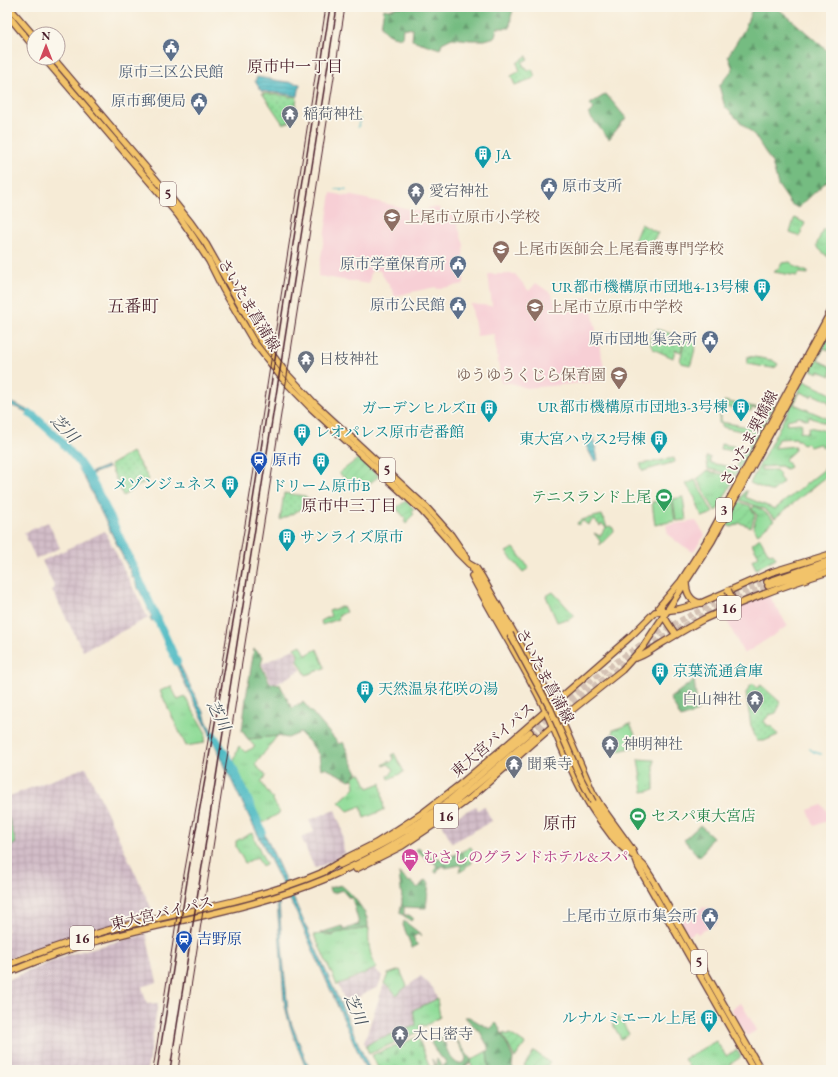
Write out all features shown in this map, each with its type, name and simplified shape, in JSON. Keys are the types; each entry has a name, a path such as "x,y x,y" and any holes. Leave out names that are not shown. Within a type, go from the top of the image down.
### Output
{"main road":[{"path":"9,7 26,27"},
{"path":"7,14 26,37"},
{"name":"さいたま菖蒲線","path":"51,66 178,215 206,257 254,342 282,378 311,408 422,511 469,564"},
{"name":"さいたま菖蒲線","path":"60,66 191,223 206,244 258,336 286,373 315,404 427,508 462,550 552,710 581,779 593,802 635,857"},
{"name":"さいたま栗橋線","path":"655,612 681,581 709,537 831,311"},
{"name":"さいたま栗橋線","path":"665,613 712,541 831,321"},
{"name":"16","path":"655,612 665,613 701,603 772,572 831,554"},
{"path":"831,560 767,584 831,565"},
{"name":"5","path":"754,1070 639,868 635,857 632,849 601,806 591,789 562,718 554,703 482,577 476,568 469,564 469,571 472,577 518,658 545,710 588,804 620,846 635,857 644,866 760,1070"},
{"name":"東大宮バイパス","path":"634,658 643,656 676,635 735,605 831,571"},
{"path":"686,583 687,592 691,599 701,603"},
{"path":"728,590 735,605"},
{"path":"661,605 676,635"},
{"name":"東大宮バイパス","path":"322,873 386,837 424,812 469,777 630,637 655,612"},
{"name":"東大宮バイパス","path":"324,879 347,873 402,846 469,799 562,718 622,670 647,642 665,613"},
{"name":"東大宮バイパス","path":"7,965 51,948 83,938 218,905 279,888 322,873 368,852 406,831 462,790 532,734 465,794 429,822 391,846 353,866 324,879 282,894 235,908 85,944 54,954 7,973"}],"shaded area":[{"name":"上尾市立原市小学校","path":"331,193 353,196 427,213 428,207 440,208 440,211 455,212 464,245 464,284 437,289 436,287 394,297 394,293 379,270 371,271 369,284 318,276"},
{"name":"上尾市立原市中学校","path":"488,274 515,274 529,291 536,283 552,294 555,303 591,297 592,311 604,367 605,381 527,388 511,383 501,383 494,334 477,336 471,304 492,306"},
{"path":"696,521 705,535 693,552 668,534 666,525"},
{"path":"48,522 60,548 36,559 24,533"},
{"path":"105,531 148,618 83,651 52,590 55,588 42,561"},
{"path":"769,596 788,626 744,654 724,615 757,599"},
{"path":"294,649 297,654 297,662 301,670 276,684 271,683 262,664"},
{"path":"86,767 154,914 24,952 7,960 7,797"},
{"path":"822,805 830,820 814,826 808,810"},
{"path":"476,806 478,810 484,806 492,821 452,843 442,824"},
{"path":"335,810 342,829 344,853 330,862 316,868 314,867 301,837 314,832 309,820"},
{"path":"704,907 705,909 708,907 717,923 697,934 696,931 689,936 680,920"},
{"path":"146,934 157,982 142,987 147,1004 158,1003 147,1070 7,1070 7,980 67,955"},
{"path":"375,969 382,976 378,987 346,1003 338,985"},
{"path":"421,976 433,988 437,999 413,1010 417,1025 375,1040 366,1046 364,1042 384,984 396,995"},
{"path":"741,1003 757,1030 747,1036 731,1009"}],"green space":[{"path":"397,7 514,7 510,28 497,28 495,37 485,40 452,38 442,43 440,49 412,40 413,29 403,28 402,38 392,36 387,33 381,26 384,9 389,10"},
{"path":"753,7 776,7 831,54 831,182 827,181 798,208 791,204 778,185 772,163 755,136 725,107 719,86 733,69 728,56 744,30"},
{"path":"526,56 528,59 522,62 524,67 526,67 528,71 532,69 535,77 515,85 511,76 520,71 517,63"},
{"path":"262,93 297,97 294,120 283,124"},
{"path":"606,94 626,118 609,139 588,114 594,109 590,104"},
{"path":"795,218 805,223 800,235 798,236 790,233"},
{"path":"641,224 658,233 649,247 634,241"},
{"path":"823,229 831,231 831,260 816,246"},
{"path":"790,262 798,268 808,272 808,274 799,273 797,276 774,272 782,263"},
{"path":"657,329 684,338 681,352 675,350 673,358 653,349 650,343 651,333"},
{"path":"685,339 697,342 690,365 681,363 680,361"},
{"path":"827,339 831,341 831,350 830,351 824,348 818,360 831,367 831,376 819,371 818,373 811,370"},
{"path":"748,356 772,360 778,364 776,367 772,368 747,364"},
{"path":"804,381 831,394 831,406 829,405 829,402 812,394 811,397 800,392 794,404 831,420 829,427 827,427 828,424 809,417 808,420 800,417 787,420 786,424 802,424 800,432 807,433 809,427 827,432 831,438 831,442 824,448 819,444 810,447 806,443 803,444 796,438 778,439 774,448 796,446 795,450 785,459 790,467 786,469 781,466 761,467 761,470 776,470 780,474 779,477 783,482 773,491 750,483"},
{"path":"724,401 770,410 771,404 775,404 736,475 708,469 706,457 710,457 710,463 737,468 742,451 720,449 721,444 748,449 752,431 747,430 746,432 722,427 722,424 719,423 719,415 721,415 721,422 759,429 761,417 763,416 764,412 752,408 751,411 723,406"},
{"path":"132,452 149,479 123,496 110,465"},
{"path":"359,458 379,476 369,484 366,481 355,488 339,473"},
{"path":"674,458 675,462 643,471 640,464"},
{"path":"831,464 831,473 775,518 764,509 740,500 745,491 747,491 745,497 775,509"},
{"path":"707,471 735,477 718,509 715,511 697,479"},
{"path":"695,480 713,513 702,517 695,498 686,484"},
{"path":"284,493 305,496 313,503 280,520"},
{"path":"683,497 686,520 676,521 673,499"},
{"name":"テニスランド上尾","path":"672,499 675,521 655,525 652,502"},
{"path":"406,501 414,509 412,512 414,514 406,524 404,521 406,519 396,508"},
{"path":"739,502 751,506 751,509 755,515 751,527 740,523 732,527 727,525"},
{"path":"754,506 762,510 774,520 758,534 753,528 757,515 752,509"},
{"path":"602,515 607,527 610,526 614,531 600,545 600,541 594,533 600,536 606,528 602,524 600,526 594,519 588,525 583,521 578,525 577,523 581,520"},
{"path":"760,538 769,554 773,553 776,558 756,569 752,560 759,556 752,544"},
{"path":"514,548 529,568 523,572 506,552"},
{"path":"553,592 575,616 568,620 557,622 546,596"},
{"path":"343,606 346,612 338,616 339,619 322,625 321,621 331,616 329,611"},
{"path":"301,645 306,655 317,649 325,668 306,675 298,661 298,654 295,648"},
{"path":"254,649 263,656 261,665 270,683 280,685 292,708 303,702 339,744 343,742 357,773 350,780 325,768 321,769 319,755 300,733 288,738 277,736 248,739 242,731"},
{"path":"694,680 698,712 681,718 670,698"},
{"path":"753,683 757,688 761,685 781,703 776,713 769,715 764,721 768,726 771,725 778,735 764,741 757,741 751,726 746,693"},
{"path":"171,686 178,700 185,697 206,733 204,743 186,746 160,691"},
{"path":"630,724 640,745 616,752 611,740 613,730"},
{"path":"277,736 255,765 266,775 261,782 280,813 262,823 233,763 239,746 245,752 255,747 248,739"},
{"path":"394,753 404,772 389,779 388,776 392,774 391,773 394,770 388,764 383,765 389,761 390,763 394,759 392,755"},
{"path":"638,759 654,760 654,790 643,792"},
{"path":"358,773 362,774 368,788 381,783 384,810 364,818 361,806 348,811 339,802 355,787 354,780 351,779"},
{"path":"7,812 16,843 7,849"},
{"path":"700,825 713,837 708,843 704,852 699,857 684,840"},
{"path":"252,833 266,864 262,866 257,857 245,863 236,847 236,841"},
{"path":"471,847 474,854 477,855 470,858 472,863 460,872 461,867 467,863 461,852"},
{"path":"418,848 428,856 443,859 461,852 467,863 461,867 460,865 446,868 442,865 436,873 434,871 438,866 433,862 430,862 416,850"},
{"path":"399,873 418,888 425,880 429,883 426,908 404,907 404,915 409,915 413,918 411,921 400,913 402,899"},
{"path":"341,885 363,909 367,918 368,928 335,933 333,935 320,933 342,926 344,930 359,924 352,898 349,898 342,890 334,893 330,892 329,888"},
{"path":"404,921 422,935 421,936 418,934 413,937 415,940 414,941 418,945 412,948 403,925"},
{"path":"369,928 370,949 372,958 377,968 337,985 314,935 321,934 333,936 335,933"},
{"path":"400,970 407,986 396,995 390,987 384,984 388,974"},
{"path":"437,999 440,1017 425,1026 419,1026 421,1031 369,1054 366,1046 375,1040 416,1025 413,1010"},
{"path":"465,1017 469,1017 490,1029 496,1023 498,1025 513,1058 512,1067 514,1070 489,1070 487,1051 490,1050 479,1030 477,1030"},
{"path":"619,1017 629,1034 621,1039 611,1021"},
{"path":"448,1031 449,1032 440,1039 441,1042 445,1043 452,1058 459,1064 464,1062 466,1059 457,1040 471,1060 471,1062 461,1070 436,1070 432,1060 436,1066 437,1059 442,1067 446,1063 444,1059 439,1056 431,1043"},
{"path":"504,1033 508,1035 509,1033 525,1044 515,1058 503,1035"},
{"path":"418,1037 431,1070 379,1070 372,1055"},
{"path":"716,1041 726,1056 737,1050 741,1057 730,1064 734,1070 691,1070 684,1059"},
{"path":"487,1051 489,1070 472,1070 471,1060"},
{"path":"534,1051 550,1063 543,1070 530,1070 524,1066"}],"water":[{"path":"257,77 300,84 298,96 261,91 255,81"},
{"path":"7,401 29,411 55,431 69,447 85,475 107,466 108,468 86,476 118,541 122,540 120,543 149,606 267,839 370,1070 366,1070 296,912 155,620 151,621 150,617 152,617 148,606 136,584 136,581 133,577 132,578 130,569 127,568 128,567 78,465 68,449 50,429 28,413 7,404"},
{"path":"593,435 598,460 594,461 582,438"},
{"path":"277,902 279,902 288,1011 310,1070 307,1070 290,1027 284,1000"}],"waterway":[{"path":"358,127 360,119"},
{"path":"336,189 346,189"},
{"name":"芝川","path":"30,414 59,439 78,461 92,481 108,512 177,662"},
{"name":"芝川","path":"213,735 231,763 262,831"},
{"path":"810,749 821,754"}],"tunnel":[{"path":"530,732 566,701 641,644 702,609 767,582"},
{"path":"640,652 702,616 768,586"},
{"path":"534,736 576,700 631,658"}],"tram line":[{"path":"153,1070 180,897 225,646 253,476 326,7"},
{"path":"178,1070 345,7"}],"railway":[{"path":"157,1070 189,869 241,577 330,7"},
{"path":"170,1070 337,7"}],"place":[{"name":"原市三区公民館","path":"171,62"},
{"name":"原市郵便局","path":"199,116"},
{"name":"稲荷神社","path":"290,129"},
{"name":"JA","path":"483,169"},
{"name":"原市支所","path":"549,201"},
{"name":"愛宕神社","path":"416,206"},
{"name":"上尾市立原市小学校","path":"392,232"},
{"name":"上尾市医師会上尾看護専門学校","path":"501,264"},
{"name":"原市学童保育所","path":"458,279"},
{"name":"UR都市機構原市団地4-13号棟","path":"762,302"},
{"name":"原市公民館","path":"458,320"},
{"name":"上尾市立原市中学校","path":"535,322"},
{"name":"原市団地 集会所","path":"710,354"},
{"name":"日枝神社","path":"306,374"},
{"name":"ゆうゆうくじら保育園","path":"619,390"},
{"name":"UR都市機構原市団地3-3号棟","path":"741,422"},
{"name":"ガーデンヒルズⅡ","path":"489,423"},
{"name":"レオパレス原市壱番館","path":"302,447"},
{"name":"東大宮ハウス2号棟","path":"659,454"},
{"name":"原市","path":"259,475"},
{"name":"ドリーム原市B","path":"321,476"},
{"name":"メゾンジュネス","path":"230,499"},
{"name":"テニスランド上尾","path":"664,512"},
{"name":"サンライズ原市","path":"287,552"},
{"name":"京葉流通倉庫","path":"660,686"},
{"name":"天然温泉花咲の湯","path":"365,704"},
{"name":"白山神社","path":"755,714"},
{"name":"神明神社","path":"610,759"},
{"name":"聞乗寺","path":"514,779"},
{"name":"セスパ東大宮店","path":"638,831"},
{"name":"むさしのグランドホテル&スパ","path":"410,872"},
{"name":"上尾市立原市集会所","path":"710,931"},
{"name":"吉野原","path":"184,954"},
{"name":"ルナルミエール上尾","path":"709,1033"},
{"name":"大日密寺","path":"400,1049"}],"district":[{"name":"原市中一丁目","path":"295,66"},
{"name":"五番町","path":"133,306"},
{"name":"原市中三丁目","path":"349,505"},
{"name":"原市","path":"560,823"}]}
